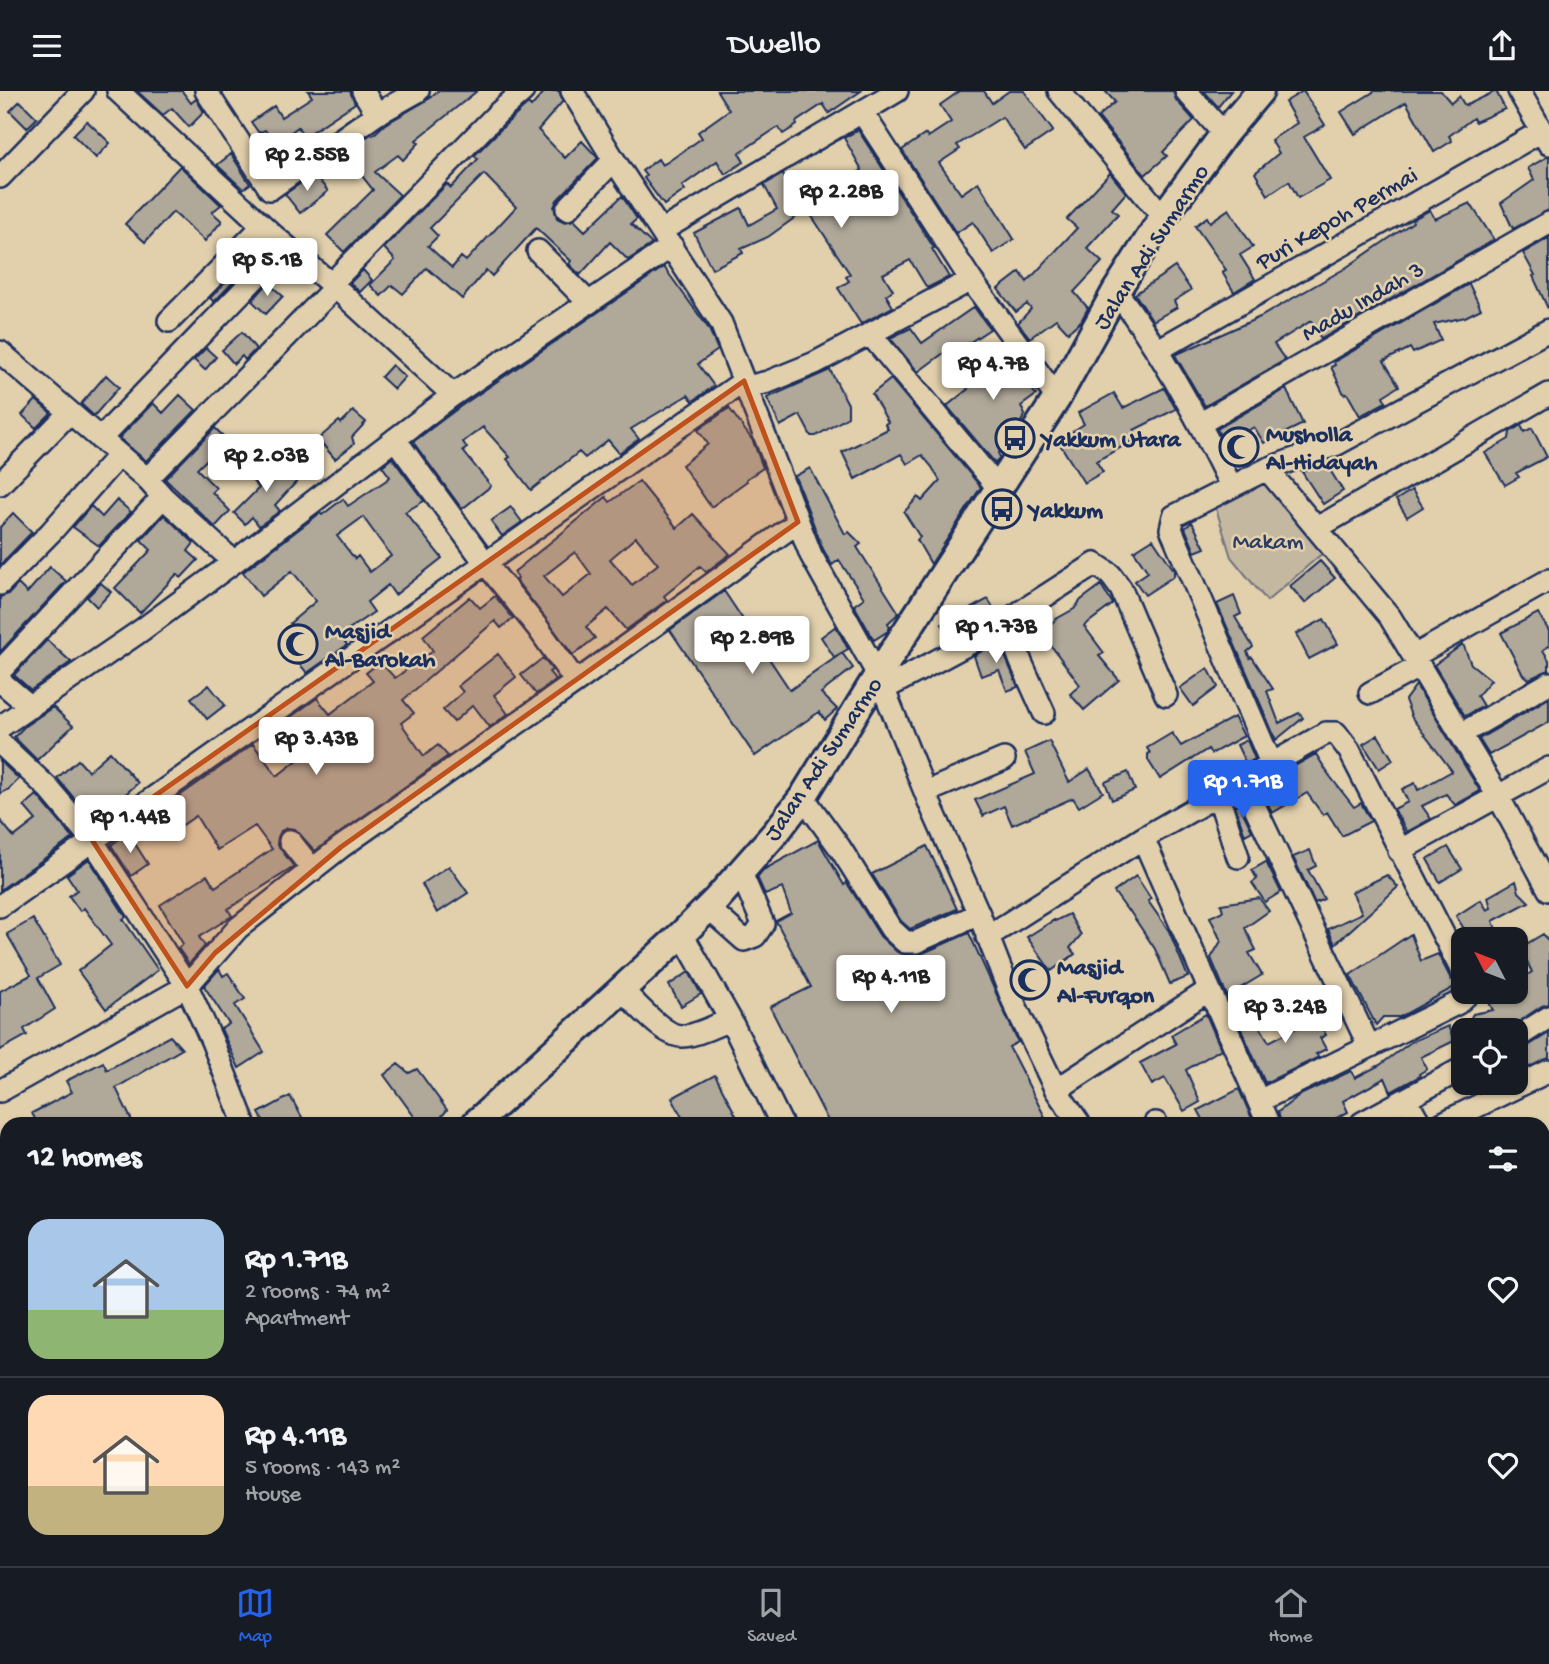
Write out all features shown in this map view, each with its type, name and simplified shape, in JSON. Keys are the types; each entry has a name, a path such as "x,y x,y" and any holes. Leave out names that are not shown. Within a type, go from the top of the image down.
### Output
{"main road":[{"name":"Jalan Adi Sumarmo","path":"484,1117 708,908 741,873 803,797 881,682 1057,398 1116,291 1163,217 1224,134 1260,91"}],"street":[{"path":"0,177 83,91"},
{"path":"118,91 263,226 453,395"},
{"path":"206,91 271,189 377,114 418,91"},
{"path":"363,91 377,114"},
{"path":"147,479 488,123 523,91"},
{"path":"572,91 721,323 811,555 881,682 1013,1001 1056,1090 1075,1117"},
{"path":"0,727 234,562 453,395 589,303 666,239 897,91"},
{"path":"1059,91 1163,217"},
{"path":"1186,91 1224,134"},
{"path":"1519,91 1545,138"},
{"path":"862,112 971,280 1057,398"},
{"name":"Puri Kepoh Permai","path":"1158,350 1545,138"},
{"path":"566,209 614,160"},
{"name":"Madu Indah 3","path":"1201,423 1549,223"},
{"path":"169,321 263,226"},
{"path":"100,439 286,246"},
{"path":"538,251 589,303"},
{"path":"0,906 746,384 768,382 815,363 971,280"},
{"path":"1116,291 1158,350 1201,423 1231,486"},
{"path":"1271,763 1171,529 1174,516 1267,469 1337,444 1549,330"},
{"path":"870,334 999,489"},
{"path":"0,353 147,479 234,562"},
{"path":"1317,528 1549,394"},
{"path":"0,484 69,413"},
{"path":"395,439 486,564 538,628 576,683"},
{"path":"0,584 51,532 119,455"},
{"path":"1267,469 1390,617 1498,796 1549,890"},
{"path":"0,671 163,497"},
{"path":"0,1091 187,986 238,928 352,839 576,683 798,522"},
{"path":"881,682 983,636 1090,566 1099,566 1110,574 1121,589 1166,695"},
{"path":"1370,693 1549,580"},
{"path":"1005,620 1044,713"},
{"path":"0,681 31,707"},
{"path":"1461,734 1549,683"},
{"path":"987,937 1143,838 1271,763 1326,733 1336,733 1349,750 1451,950"},
{"path":"0,743 49,789 92,840 187,986 242,1117"},
{"path":"926,792 1004,759"},
{"path":"1399,851 1549,768"},
{"path":"1242,781 1369,1046"},
{"path":"1217,795 1238,857"},
{"path":"803,797 840,848 891,929 905,942 916,942 979,914"},
{"path":"1143,838 1266,1117"},
{"path":"290,841 313,870"},
{"path":"708,908 744,940 755,936 763,923 741,873"},
{"path":"682,934 730,1019 778,1117"},
{"path":"622,990 664,1030 674,1035 683,1037 730,1019"},
{"path":"1056,1090 1209,990"},
{"path":"1259,1101 1454,1005"},
{"path":"1528,1030 1549,1017"},
{"path":"1455,1117 1549,1071"},
{"path":"1373,1117 1451,1074"},
{"path":"1406,1099 1416,1117"}],"highlighted area":[{"path":"744,381 798,522 341,847 215,953 187,986 92,840"}],"green space":[{"name":"Makam","path":"1263,474 1325,551 1267,601 1231,557 1214,502"}],"building":[{"path":"137,91 182,91 191,103 196,99 204,112 189,127 172,108 163,115"},
{"path":"308,91 350,91 355,103 304,137 298,127 275,144 265,130 259,133 251,122 274,106 281,117 312,97"},
{"path":"438,91 477,91 416,140 419,143 403,160 398,155 375,172 400,195 344,252 327,235 373,190 344,153"},
{"path":"545,91 559,91 563,101 538,130 565,158 582,141 598,158 557,200 554,207 557,218 565,222 574,220 585,231 622,196 637,219 631,224 652,244 628,260 610,242 580,275 569,264 571,261 536,228 492,276 486,270 462,299 427,268 403,294 392,285 381,296 370,285 395,260 384,248 447,184 451,188 478,159 474,156 506,124 528,104 531,107","holes":["484,174 516,207 466,261 461,257 452,268 428,246 438,236 430,228"]},
{"path":"717,91 861,91 829,113 823,104 783,134 778,127 739,153 744,162 725,174 717,161 682,186 685,190 664,205 644,178 646,176 642,171 658,159 662,165 666,163 702,138 698,132 729,110"},
{"path":"960,91 984,91 992,103 1009,91 1024,91 1053,131 1025,150 1002,117 957,145 960,149 939,163 961,194 978,182 1014,239 993,253 973,222 956,233 902,150 951,122 940,105"},
{"path":"1105,91 1173,91 1176,100 1194,120 1163,152 1167,156 1145,175 1098,117 1115,102"},
{"path":"1204,91 1231,91 1218,107"},
{"path":"1303,91 1325,125 1304,137 1330,180 1298,198 1289,181 1268,195 1255,173 1279,153 1271,140 1297,123 1285,102"},
{"path":"1375,91 1441,91 1451,103 1459,96 1465,106 1496,91 1505,109 1475,122 1473,118 1449,136 1452,141 1434,152 1406,102 1355,134 1341,112"},
{"path":"20,101 37,118 27,128 10,111"},
{"path":"87,121 110,143 96,158 73,135"},
{"path":"858,130 934,248 932,249 949,277 927,288 910,260 883,274 893,290 886,295 893,307 861,324 838,288 849,281 846,277 850,274 807,209 768,237 741,249 743,253 712,269 694,233 741,208 749,225 777,209 764,185 783,174 789,184 803,173 820,196 835,187 862,170 844,138"},
{"path":"231,154 250,184 243,189 217,165"},
{"path":"1547,157 1549,210 1513,229 1501,203 1534,180 1528,168"},
{"path":"180,166 221,205 212,212 222,221 205,241 173,212 145,242 125,224"},
{"path":"1110,173 1126,193 1112,209 1118,214 1087,248 1102,262 1074,292 1088,308 1081,321 1068,332 1056,319 1030,338 1018,323 1031,309 1027,304 1016,312 998,289 1020,272 1027,282 1077,228 1067,219"},
{"path":"314,174 328,191 300,213 285,194"},
{"path":"1470,203 1494,240 1321,339 1311,321 1274,344 1285,360 1205,406 1175,355 1260,317 1344,269 1430,210 1435,219"},
{"path":"1229,209 1253,247 1240,255 1255,279 1234,292 1222,272 1226,270 1195,226 1207,217 1210,222"},
{"path":"1549,238 1549,311 1523,253"},
{"path":"263,245 266,248 214,302 210,298"},
{"path":"664,267 709,329 718,350 698,364 714,386 693,401 688,395 631,429 639,439 619,453 608,440 585,458 579,452 531,490 507,459 510,457 483,427 463,442 467,448 463,451 491,486 462,509 413,442"},
{"path":"1175,267 1191,290 1174,301 1177,307 1153,321 1135,294"},
{"path":"363,270 372,280 360,292 350,283"},
{"path":"268,283 283,296 266,314 252,301"},
{"path":"1469,284 1481,309 1465,317 1434,324 1441,340 1413,353 1410,348 1384,361 1399,386 1383,396 1386,402 1360,416 1347,393 1344,394 1331,367 1335,365 1334,362"},
{"path":"974,307 990,329 955,352 952,347 918,372 890,338 911,328 922,343"},
{"path":"242,332 256,349 245,360 242,356 234,364 222,350"},
{"path":"1000,342 1036,395 1021,406 1025,415 1007,446 998,453 1000,457 995,463 947,406 968,389 962,381"},
{"path":"206,348 216,357 205,370 194,360"},
{"path":"392,365 405,377 394,389 381,377"},
{"path":"830,370 848,404 848,417 816,436 811,436 800,415 780,426 767,398"},
{"path":"106,375 119,387 94,416 81,404"},
{"path":"891,379 981,487 931,564 917,540 920,537 904,512 918,497 922,501 940,481 932,467 922,455 907,464 901,454 855,479 842,452 888,429 885,424 888,422 872,394"},
{"path":"1164,388 1176,409 1134,430 1138,438 1096,461 1103,472 1084,483 1058,441 1084,424 1078,413 1114,393 1123,408"},
{"path":"1286,389 1303,424 1264,443 1254,427 1225,444 1217,429"},
{"path":"180,395 196,410 146,461 119,438 153,403 163,413"},
{"path":"36,400 51,413 36,428 22,415"},
{"path":"729,408 753,441 763,468 711,507 682,465 708,444 698,430"},
{"path":"353,411 366,422 352,437 354,444 335,459 318,439"},
{"path":"1521,425 1524,432 1532,428 1547,457 1516,473 1519,477 1505,485 1485,453 1509,439 1510,432"},
{"path":"215,428 227,440 197,469 216,488 212,492 230,511 215,527 165,479"},
{"path":"392,458 424,501 405,512 442,558 395,595 388,585 367,602 374,612 340,635 347,645 307,673 296,660 311,648 290,623 316,601 292,571 261,596 243,572 320,513 322,515 343,499 348,506 388,479 390,477 382,466","holes":["363,517 391,556 370,572 358,556 355,559 337,536"]},
{"path":"269,461 281,474 287,467 299,479 275,505 280,511 259,526 252,517 245,524 234,513 259,488 250,478"},
{"path":"1325,462 1343,491 1323,504 1302,472"},
{"path":"810,468 845,534 849,532 861,544 857,547 899,613 888,623 888,631 874,640 854,605 864,598 839,560 832,565 823,549 795,476"},
{"path":"639,481 677,528 693,514 730,554 706,572 700,566 664,596 667,600 626,630 608,609 586,627 595,638 573,655 516,580 518,578 514,572 606,497 610,502","holes":["636,537 658,564 632,585 610,559","575,552 591,574 562,597 544,576"]},
{"path":"1412,490 1423,507 1407,517 1396,500"},
{"path":"117,500 131,512 99,546 73,527 91,506 102,517"},
{"path":"511,507 522,522 502,536 491,521"},
{"path":"13,513 32,532 0,565 0,527"},
{"path":"164,515 194,543 188,551 198,560 181,578 177,574 140,613 115,588 151,550 141,540"},
{"path":"1192,522 1205,548 1195,552 1185,528"},
{"path":"1153,539 1174,570 1174,576 1145,595 1135,581 1148,572 1134,551"},
{"path":"1320,561 1335,578 1305,603 1290,586"},
{"path":"50,567 66,581 0,652 0,597 9,594 18,584 27,593"},
{"path":"101,583 111,592 97,607 87,597"},
{"path":"1101,585 1113,604 1084,626 1104,653 1099,656 1119,680 1084,710 1070,694 1080,685 1040,634"},
{"path":"724,591 790,690 842,653 853,668 821,693 837,709 825,720 819,712 755,756 670,630"},
{"path":"495,596 513,618 501,628 495,621 403,700 414,713 401,723 424,756 438,745 448,756 315,851 295,829 287,828 281,831 277,844 294,867 228,909 232,916 199,937 205,946 189,964 178,948 183,944 160,905 207,875 215,887 272,849 255,826 217,850 196,816 178,828 164,807 253,744 277,776 304,755 281,724 317,698 330,714 373,681 366,673 380,662 395,678 433,651 423,636 470,597 480,608"},
{"path":"1234,596 1241,614 1235,617 1253,647 1247,652 1273,689 1267,691 1279,723 1299,713 1303,718 1276,740 1217,604"},
{"path":"988,599 994,613 950,639 942,624"},
{"path":"1538,613 1549,631 1549,646 1543,650 1549,660 1549,670 1529,679 1522,673 1501,633"},
{"path":"1324,619 1338,644 1309,659 1296,634"},
{"path":"836,626 848,649 834,657 821,637"},
{"path":"47,640 71,662 31,690 14,675"},
{"path":"999,641 1018,687 1007,691 999,670 981,676 974,656"},
{"path":"1463,644 1471,664 1491,680 1477,696 1483,706 1465,716 1434,665"},
{"path":"498,654 516,677 494,695 508,714 490,727 473,705 454,722 443,710 463,692 458,686"},
{"path":"543,658 556,680 536,694 521,675"},
{"path":"1208,668 1218,687 1193,706 1180,688"},
{"path":"209,685 225,705 207,719 191,698"},
{"path":"1416,685 1480,791 1455,805 1446,794 1422,806 1431,819 1407,832 1394,809 1408,802 1402,789 1415,783 1418,790 1452,771 1412,718 1405,700"},
{"path":"1549,698 1549,722 1489,755 1479,739"},
{"path":"53,707 73,726 37,760 14,737"},
{"path":"1234,717 1244,736 1211,754 1208,749 1160,779 1148,760 1150,753 1147,748 1172,733 1181,746"},
{"path":"1378,735 1393,760 1379,769 1363,744"},
{"path":"1247,740 1255,759 1246,764 1237,745"},
{"path":"1049,741 1069,782 1089,769 1103,792 1079,807 1073,798 1012,825 1004,806 983,816 975,800 1035,774 1025,752"},
{"path":"110,752 138,783 119,800 114,794 89,816 57,778 78,760 88,771"},
{"path":"1316,754 1354,807 1361,803 1371,821 1342,836 1327,812 1323,815 1307,793 1272,813 1260,786"},
{"path":"0,761 19,779 0,794"},
{"path":"1128,772 1135,790 1112,800 1105,782"},
{"path":"37,795 73,838 0,890 0,820 14,837 36,820 24,806"},
{"path":"1239,804 1252,831 1245,835 1235,806"},
{"path":"128,833 148,864 131,876 111,845"},
{"path":"818,840 844,885 847,883 880,936 897,952 905,955 921,954 969,933 1018,1042 1009,1047 1045,1117 826,1117 770,1007 811,987 776,921 791,913 782,888 765,895 757,877 763,870"},
{"path":"927,846 957,909 910,929 901,921 872,874"},
{"path":"1448,847 1462,869 1440,882 1427,859"},
{"path":"1310,850 1316,866 1308,870 1324,899 1315,903 1293,857"},
{"path":"89,859 126,917 123,919 158,970 106,1009 78,971 111,945 84,908 80,911 69,896 77,890 67,875"},
{"path":"1266,862 1281,892 1265,902 1252,883 1257,879 1252,870"},
{"path":"449,866 468,893 437,913 422,884"},
{"path":"1387,875 1398,887 1335,944 1328,929 1362,913 1352,892"},
{"path":"1136,876 1151,899 1148,901 1169,931 1188,977 1170,984 1155,949 1114,892"},
{"path":"1516,881 1519,892 1529,902 1493,921 1495,927 1463,927 1456,916 1481,900 1487,910 1491,908 1488,897"},
{"path":"1259,898 1269,911 1245,928 1256,950 1249,953 1262,975 1227,996 1211,958 1221,941 1210,917 1223,911 1221,904"},
{"path":"1069,914 1081,935 1070,948 1075,954 1051,971 1027,937"},
{"path":"33,919 60,965 38,978 55,1009 24,1029 27,1035 0,1050 0,991 31,975 7,934"},
{"path":"1411,934 1421,961 1438,954 1451,979 1451,989 1400,1017 1383,1017 1376,1025 1350,975"},
{"path":"1543,934 1549,943 1549,1004 1524,1018 1471,1018 1473,1014 1493,1010 1490,1005 1528,1005 1528,974 1532,972 1528,964 1528,943"},
{"path":"219,969 223,976 228,973 245,999 235,1005 264,1052 239,1068 221,1029 229,1024 204,986"},
{"path":"689,972 701,994 681,1006 669,985"},
{"path":"1306,1005 1313,1020 1319,1020 1326,1035 1320,1038 1326,1049 1316,1054 1319,1057 1265,1083 1239,1024 1253,1015 1269,1042 1298,1027 1291,1012"},
{"path":"1206,1014 1221,1049 1186,1070 1200,1102 1184,1111 1165,1078 1152,1085 1140,1063 1176,1044 1171,1035"},
{"path":"1448,1026 1451,1042 1421,1057 1427,1069 1419,1074 1420,1076 1391,1092 1385,1078 1343,1101 1348,1112 1338,1117 1279,1117 1278,1112 1300,1095 1351,1071 1355,1078 1380,1065 1411,1042"},
{"path":"1549,1033 1549,1058 1528,1068 1528,1046"},
{"path":"170,1036 182,1049 116,1088 130,1117 34,1117 32,1113 72,1092 66,1081 103,1062 107,1070"},
{"path":"398,1064 409,1073 417,1069 447,1110 443,1117 415,1117 384,1075"},
{"path":"715,1075 737,1117 682,1117 672,1098"},
{"path":"1239,1089 1251,1117 1202,1117 1198,1110"},
{"path":"290,1096 302,1117 261,1117 259,1113"}],"place":[{"name":"Yakkum Utara","path":"1015,438"},
{"name":"Musholla Al-Hidayah","path":"1239,447"},
{"name":"Yakkum","path":"1002,509"},
{"name":"Masjid Al-Barokah","path":"298,644"},
{"name":"Masjid Al-Furqon","path":"1030,980"}]}
